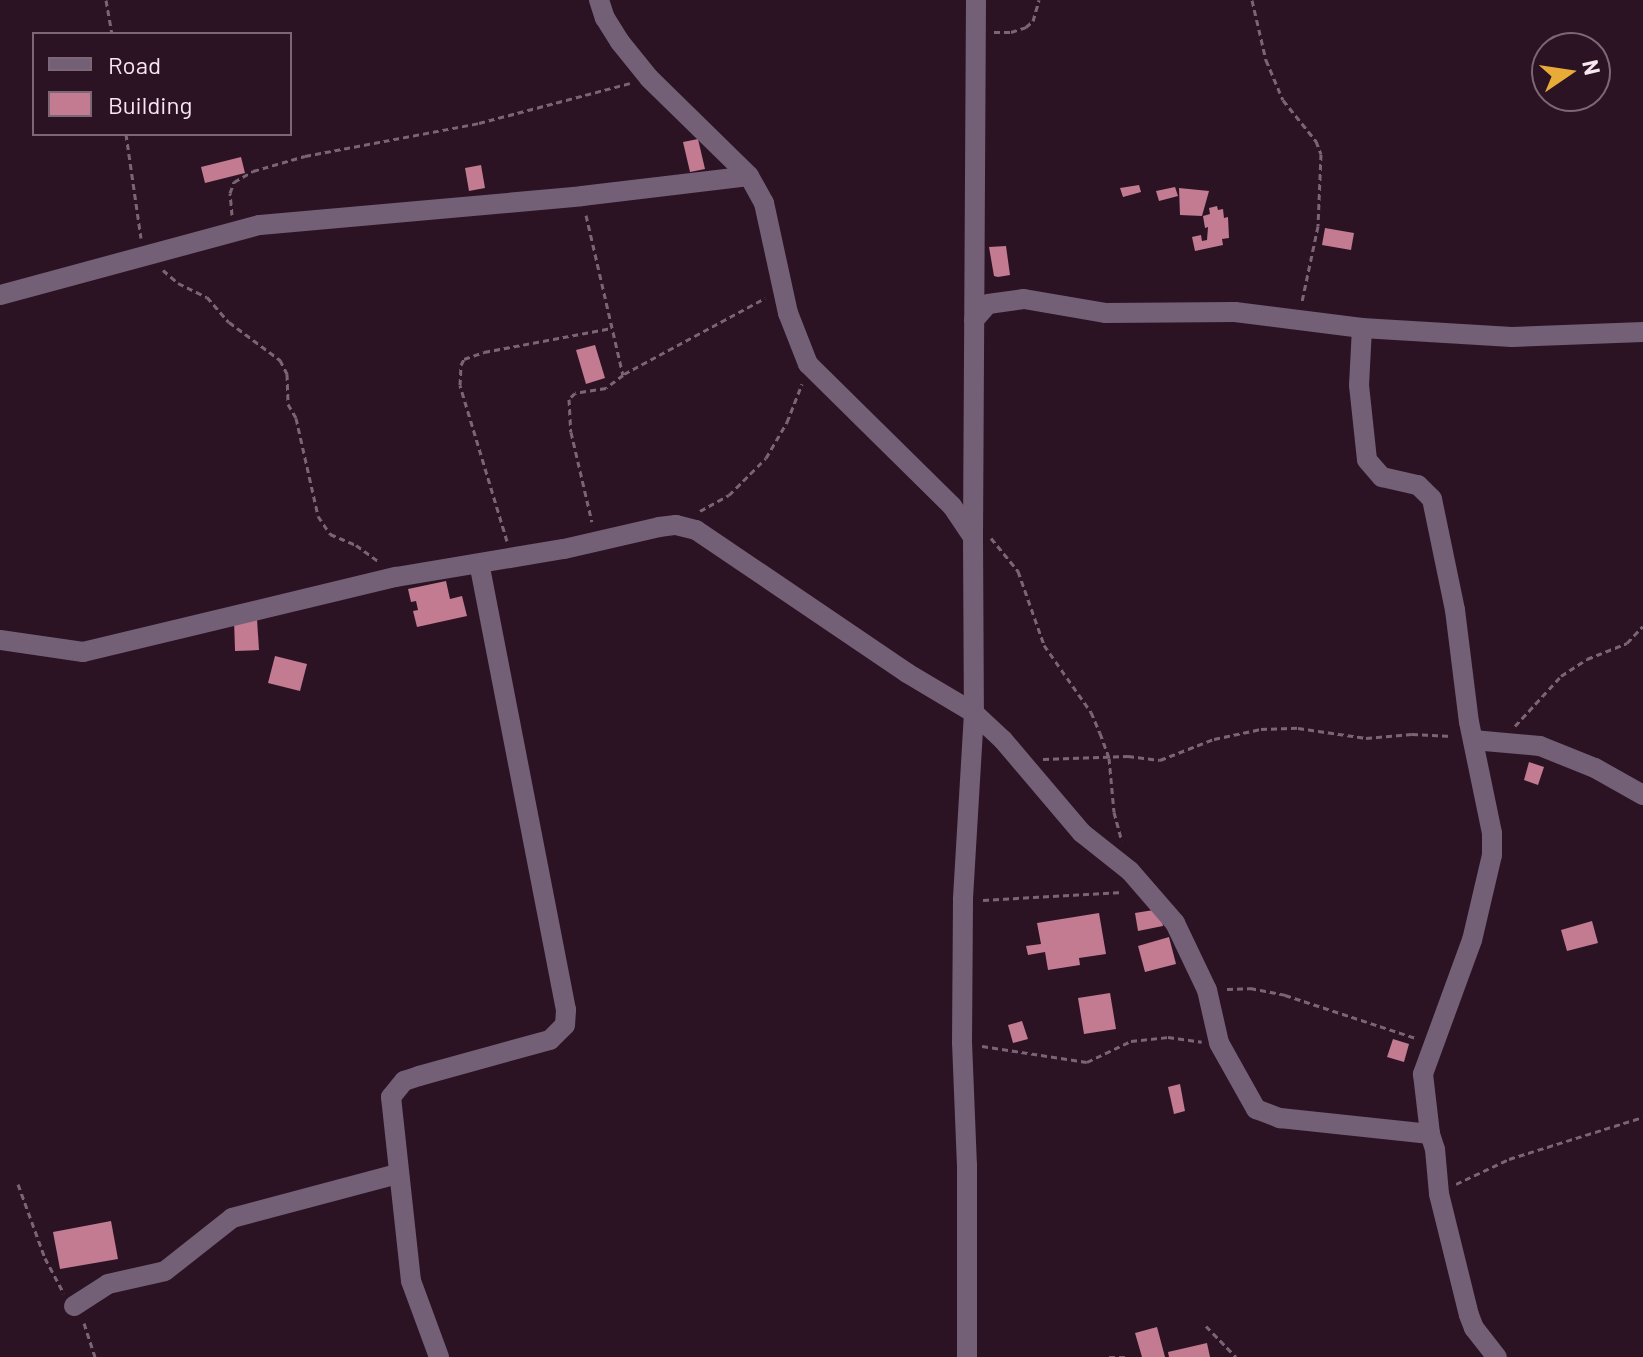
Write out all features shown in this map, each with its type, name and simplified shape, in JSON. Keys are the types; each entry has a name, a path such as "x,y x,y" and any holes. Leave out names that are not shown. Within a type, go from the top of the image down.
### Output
{"street":[{"path":"599,0 605,18 620,42 649,78 749,176 764,203 795,338 808,364 974,527"},
{"path":"967,1357 967,1165 962,1042 963,900 974,713 976,0"},
{"path":"0,295 260,225 582,196 749,176"},
{"path":"974,320 996,301 1024,299 1105,313 1235,312 1362,328 1512,337 1643,332"},
{"path":"1362,328 1359,385 1367,460 1382,477 1418,485 1432,499 1455,610 1472,739 1489,812 1492,855 1472,940 1422,1086 1435,1149 1439,1194 1469,1315 1474,1328 1497,1357"},
{"path":"0,640 55,650 94,650 396,577 513,558 676,525 706,536 907,673 974,713 1003,740 1082,833 1130,871 1175,923 1207,990 1219,1043 1248,1099 1267,1116 1430,1134"},
{"path":"439,1357 411,1281 391,1097 396,1088 419,1076 550,1040 565,1025 561,977 479,564"},
{"path":"1472,739 1523,742 1564,755 1643,795"},
{"path":"74,1306 108,1284 165,1271 232,1218 397,1174"}],"path":[{"path":"106,0 112,32"},
{"path":"976,31 1011,32 1026,27 1033,21 1039,0"},
{"path":"1252,0 1266,60 1283,100 1316,141 1321,154 1318,226 1297,320"},
{"path":"235,231 230,193 234,182 253,171 305,156 506,117 649,78"},
{"path":"126,136 140,236 150,253 170,277 207,297 229,322 280,360 287,374 288,404 296,418 318,516 330,534 356,545 396,577"},
{"path":"582,196 623,375"},
{"path":"597,541 568,404 575,393 606,388 623,375 783,289"},
{"path":"513,558 460,385 461,365 464,359 484,352 612,328"},
{"path":"676,525 729,495 766,458 798,397 808,364"},
{"path":"974,527 1018,571 1044,645 1091,712 1109,758 1114,812 1130,871"},
{"path":"1501,741 1556,680 1587,659 1627,643 1643,626"},
{"path":"1035,756 1160,760 1214,739 1261,729 1298,728 1366,738 1412,734 1472,739"},
{"path":"963,900 1071,897 1148,889"},
{"path":"1207,990 1250,988 1285,995 1434,1044"},
{"path":"962,1042 1087,1062 1131,1041 1168,1037 1219,1043"},
{"path":"1439,1194 1509,1159 1643,1117"},
{"path":"18,1184 45,1258 86,1326 95,1357"},
{"path":"1206,1326 1236,1357"},
{"path":"1109,1357 1125,1357"}],"building":[{"path":"698,139 705,169 690,172 683,142"},
{"path":"241,157 245,173 205,183 201,167"},
{"path":"481,165 485,188 469,191 465,168"},
{"path":"1139,185 1141,192 1123,197 1120,188"},
{"path":"1175,187 1178,196 1159,201 1156,191"},
{"path":"1179,188 1209,191 1202,216 1180,215"},
{"path":"1217,206 1218,210 1223,209 1224,218 1228,217 1229,238 1222,239 1223,245 1195,251 1192,237 1201,235 1202,241 1207,240 1208,227 1205,228 1203,216 1210,214 1209,208"},
{"path":"1325,228 1354,233 1351,250 1322,245"},
{"path":"1006,246 1010,275 994,276 989,247"},
{"path":"595,345 605,378 586,384 576,350"},
{"path":"446,581 450,599 462,596 467,616 417,627 413,611 418,610 416,601 411,602 408,589"},
{"path":"234,619 257,619 259,650 235,651"},
{"path":"275,656 307,664 300,691 268,683"},
{"path":"1529,762 1544,767 1538,785 1524,780"},
{"path":"1160,909 1163,926 1138,931 1135,913"},
{"path":"1099,913 1106,954 1079,958 1080,965 1048,970 1045,952 1028,955 1026,946 1041,944 1037,923"},
{"path":"1592,921 1598,943 1567,951 1561,930"},
{"path":"1169,937 1176,964 1145,972 1138,946"},
{"path":"1110,993 1116,1029 1084,1034 1078,998"},
{"path":"1022,1021 1028,1039 1013,1043 1008,1025"},
{"path":"1393,1039 1409,1044 1404,1062 1387,1057"},
{"path":"1180,1084 1185,1111 1174,1114 1168,1087"},
{"path":"111,1221 118,1259 60,1269 53,1232"},
{"path":"1157,1327 1165,1357 1142,1357 1135,1333"},
{"path":"1207,1343 1210,1357 1169,1357 1168,1352"}]}
